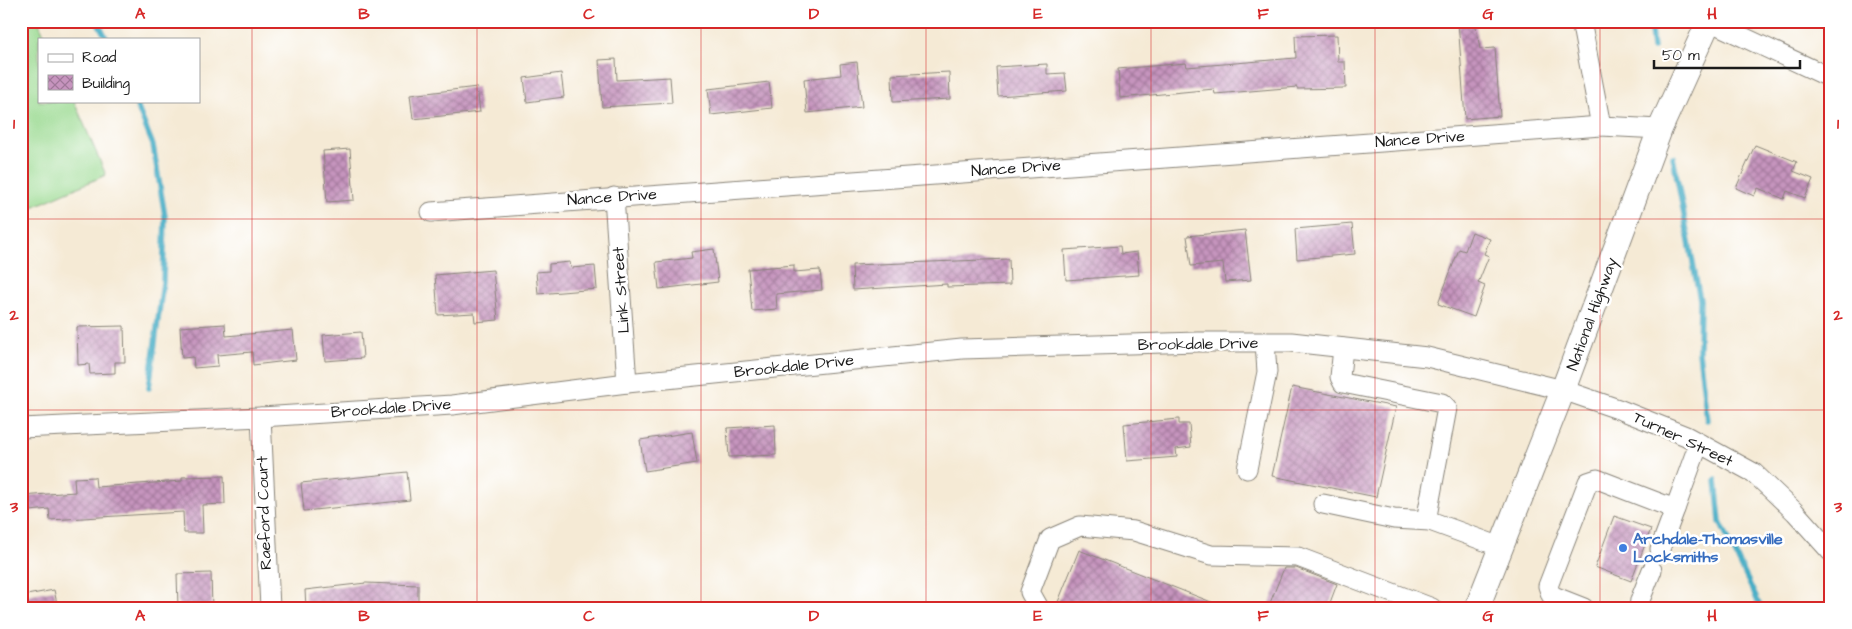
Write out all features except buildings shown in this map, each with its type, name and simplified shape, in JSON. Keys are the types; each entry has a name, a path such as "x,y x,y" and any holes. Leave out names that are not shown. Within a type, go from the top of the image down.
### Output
{"main road":[{"name":"National Highway","path":"1477,608 1564,390 1660,129 1709,21"}],"street":[{"path":"1581,21 1602,126"},
{"path":"1709,21 1831,78"},
{"name":"Nance Drive","path":"431,212 614,197 1602,126 1660,129"},
{"name":"Link Street","path":"614,197 627,383"},
{"path":"1247,469 1267,372 1265,342"},
{"name":"Brookdale Drive","path":"21,428 261,417 452,405 627,383 962,350 1265,342 1291,342 1427,357 1564,390"},
{"path":"1343,348 1340,377 1343,383 1442,403 1446,408 1427,516 1430,521"},
{"name":"Turner Street","path":"1564,390 1620,410 1700,443 1754,474 1795,512 1831,552"},
{"name":"Raeford Court","path":"261,417 270,608"},
{"path":"1660,549 1700,443"},
{"path":"1584,608 1551,595 1548,586 1588,482 1597,479 1675,509"},
{"path":"1323,504 1394,519 1430,521 1501,547"},
{"path":"1039,608 1030,592 1050,539 1080,526 1134,530 1211,555 1298,557 1393,601 1432,608"},
{"path":"1639,608 1652,570"}],"green space":[{"path":"21,21 38,21 46,38 38,38 38,102 74,102 106,175 21,212"}],"waterway":[{"path":"97,21 106,38"},
{"path":"1650,21 1653,48"},
{"path":"135,102 153,145 165,216 163,282 149,388"},
{"path":"1673,157 1700,300 1699,352 1707,420"},
{"path":"1716,480 1720,522 1761,608"}],"place":[{"name":"Archdale-Thomasville Locksmiths","path":"1623,548"}]}
